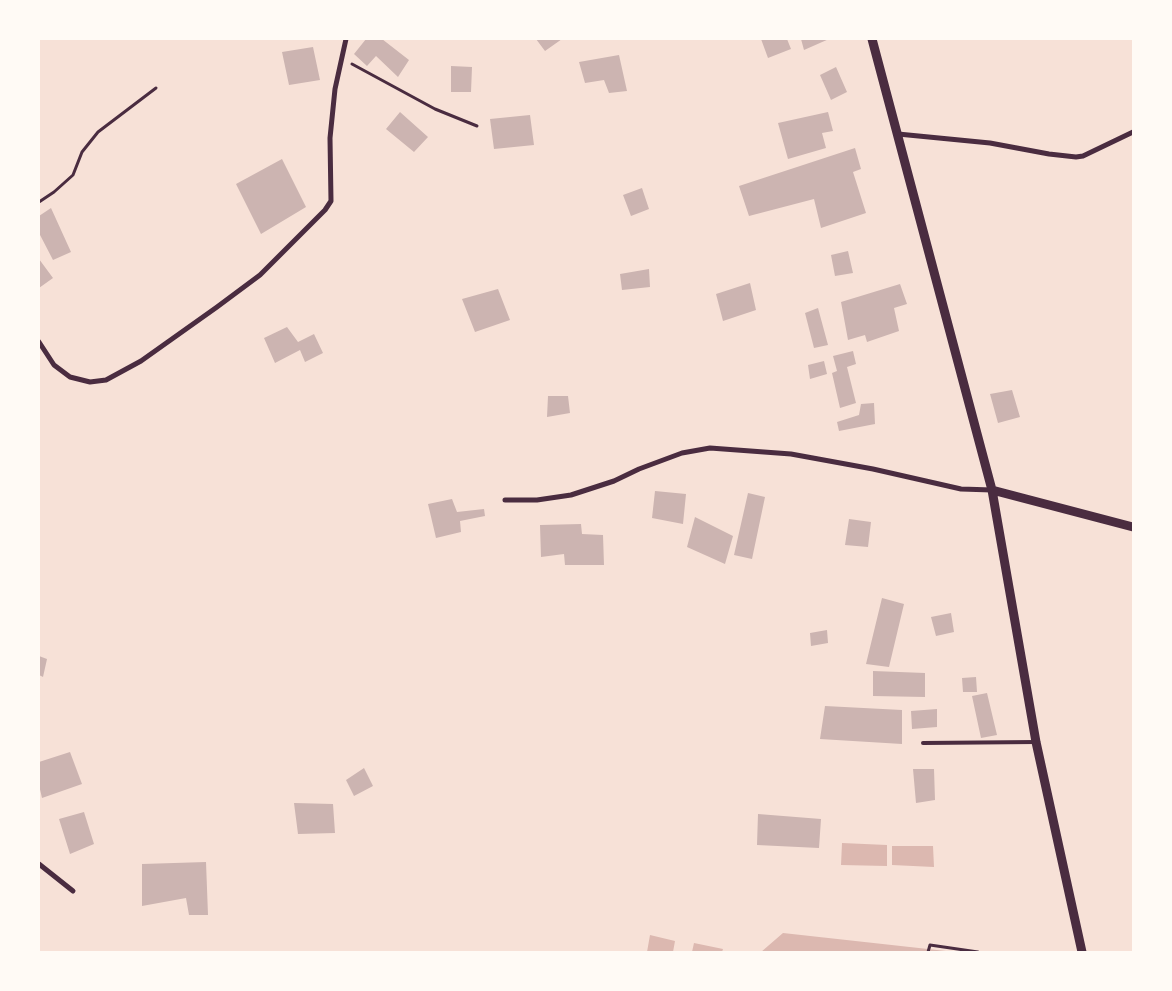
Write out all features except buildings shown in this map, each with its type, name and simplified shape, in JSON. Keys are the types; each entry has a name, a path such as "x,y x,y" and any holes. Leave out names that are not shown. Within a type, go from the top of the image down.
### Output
{"street":[{"path":"39,342 54,365 70,378 90,382 106,380 141,361 260,275 325,210 330,201 330,138 335,89 346,39"},
{"path":"872,39 992,490 1036,742 1082,952"},
{"path":"898,134 990,143 1076,157 1083,156 1133,132"},
{"path":"505,500 537,500 571,495 614,481 639,469 682,453 710,448 791,454 873,469 961,489 992,490 1133,527"},
{"path":"39,864 73,891"}],"lane":[{"path":"923,743 1036,742"}],"path":[{"path":"341,57 435,109 477,126"},
{"path":"39,202 73,175 82,152 98,132 156,88"},
{"path":"928,952 930,945 978,952"}],"shaded area":[{"path":"842,843 887,845 887,866 841,865"},
{"path":"892,846 933,846 934,867 892,865"},
{"path":"783,933 955,952 761,952"},
{"path":"650,935 675,941 673,952 647,952"},
{"path":"694,943 723,949 722,952 692,952"}]}
